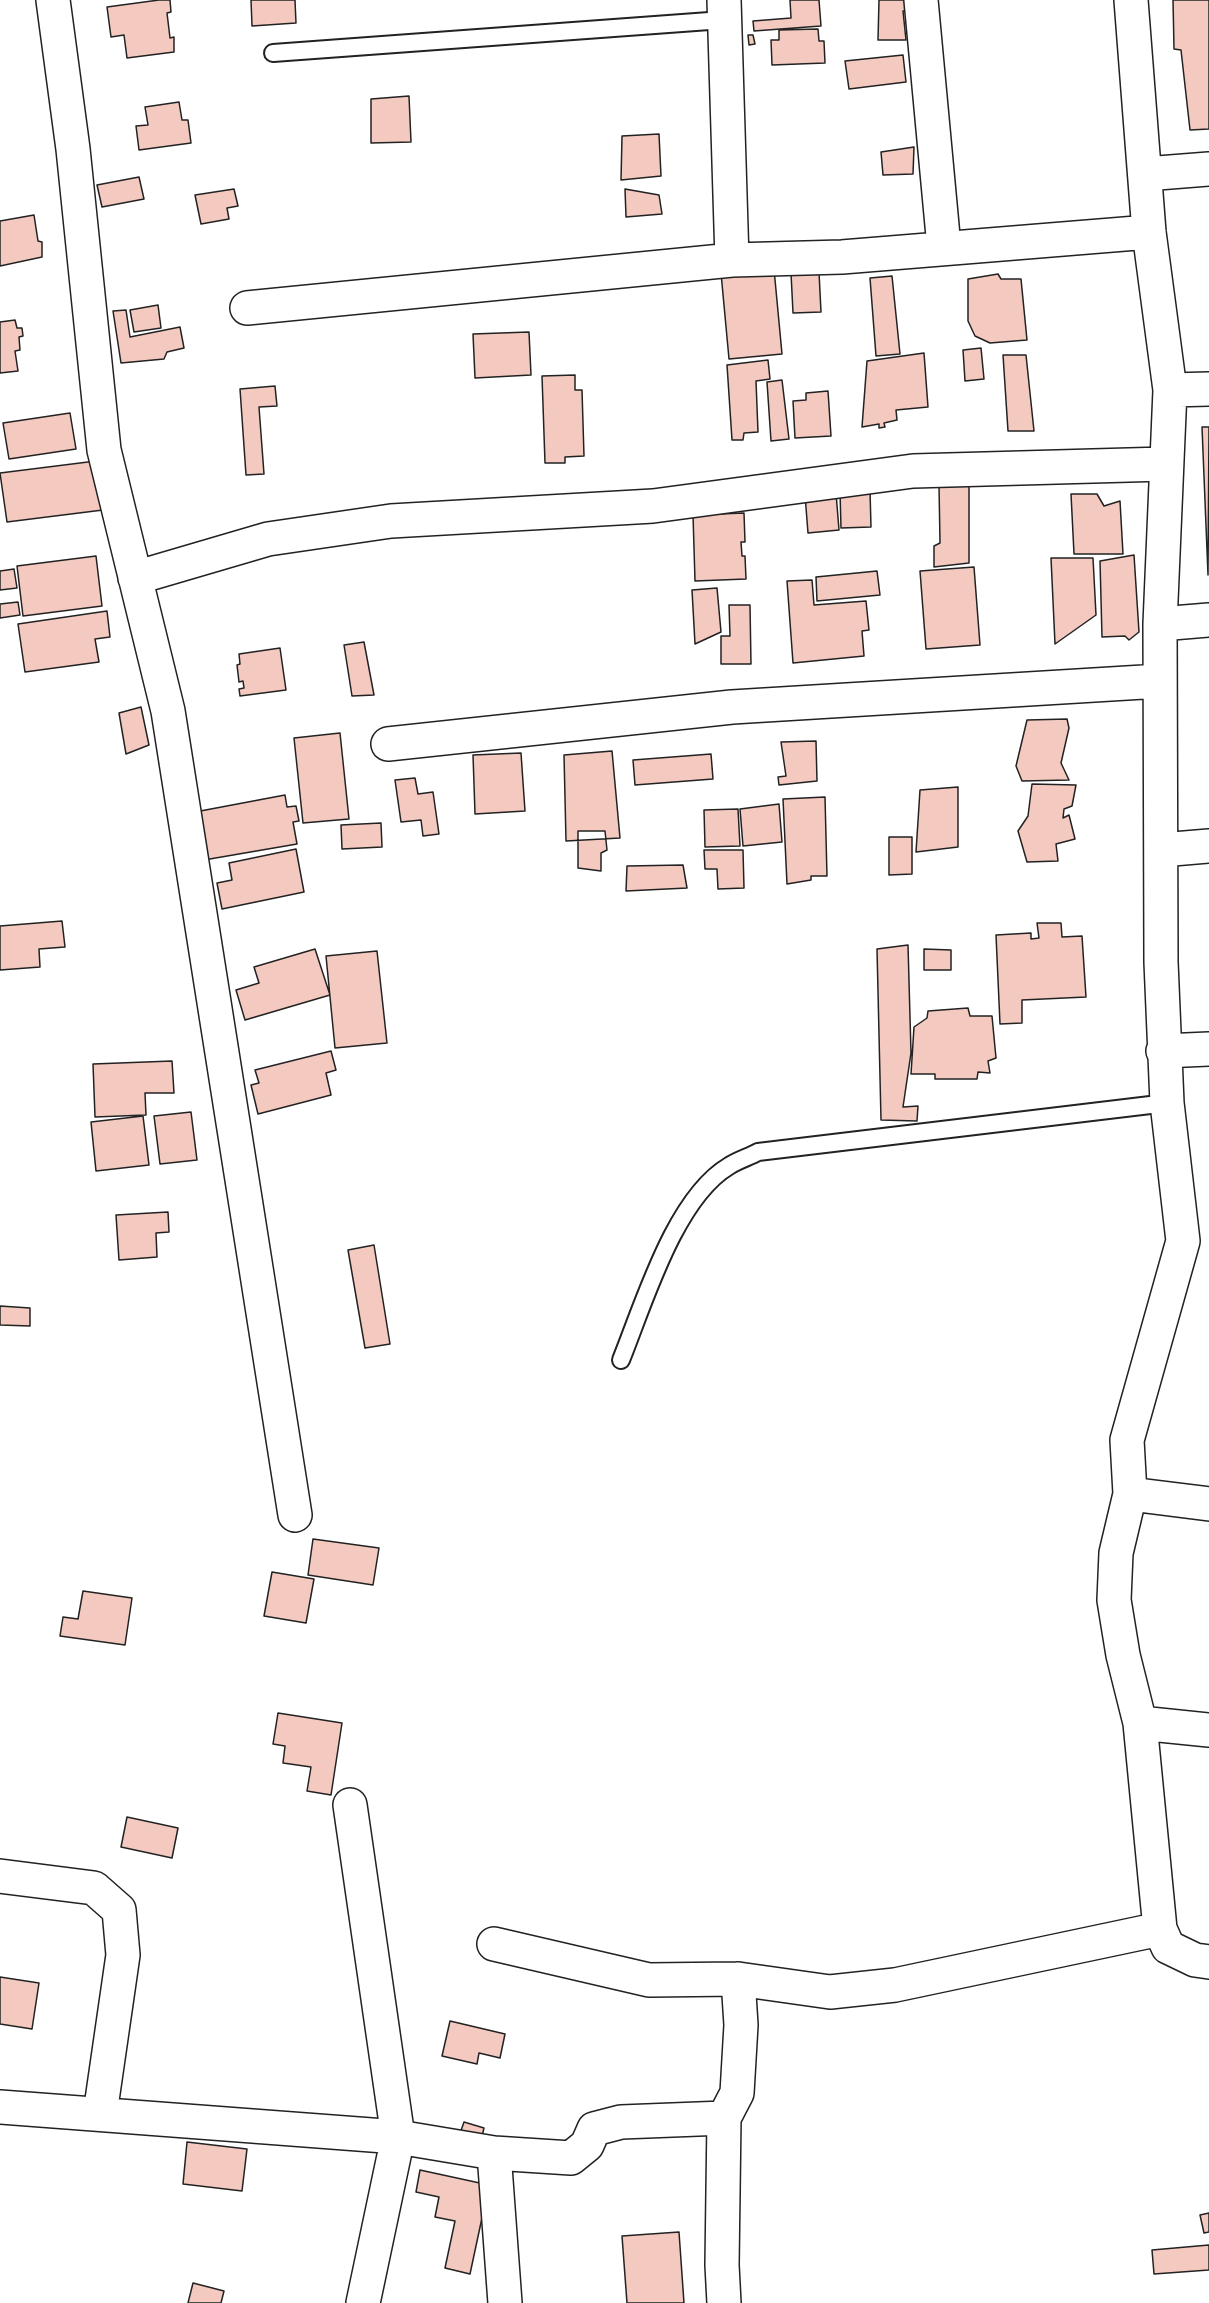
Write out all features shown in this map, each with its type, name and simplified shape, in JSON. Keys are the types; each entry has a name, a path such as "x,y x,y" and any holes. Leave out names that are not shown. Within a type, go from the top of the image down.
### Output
{"street":[{"path":"53,0 73,149 104,450 168,711 295,1515"},
{"path":"921,0 944,248"},
{"path":"1131,0 1149,232 1170,390 1165,464 1160,624 1163,1051 1167,1103 1196,1240 1127,1440 1130,1494 1116,1553 1114,1600 1123,1655 1140,1723 1160,1929 1168,1947 1195,1960 1209,1962"},
{"path":"724,10 732,260"},
{"path":"1145,174 1209,169"},
{"path":"247,308 732,260 842,257 1149,232"},
{"path":"1170,390 1209,389"},
{"path":"135,578 268,539 391,521 653,506 912,471 1165,464"},
{"path":"1160,624 1209,620"},
{"path":"388,744 732,707 1160,681"},
{"path":"1161,850 1209,846"},
{"path":"1163,1051 1209,1049"},
{"path":"1130,1494 1209,1504"},
{"path":"1140,1723 1209,1730"},
{"path":"350,1805 398,2137 363,2303"},
{"path":"0,1876 94,1888 119,1910 123,1954 100,2114"},
{"path":"494,1944 649,1980 738,1979 830,1992 895,1985 1160,1929"},
{"path":"724,2303 722,2265 724,2118 737,2093 741,2025 738,1979"},
{"path":"0,2107 398,2137 494,2153 571,2158 587,2145 594,2129 621,2122 724,2118"},
{"path":"494,2153 505,2303"}],"lane":[{"path":"273,53 724,10"},
{"path":"621,1360 670,1241 695,1199 728,1167 758,1152 1167,1103"}],"building":[{"path":"170,0 171,12 167,13 170,38 174,37 174,52 127,58 124,35 111,37 107,7"},
{"path":"251,0 295,0 296,23 252,26"},
{"path":"790,0 819,0 821,26 754,31 753,21 791,18"},
{"path":"879,0 905,0 907,11 903,11 906,40 878,40"},
{"path":"1173,0 1209,0 1209,129 1190,130 1181,50 1174,49"},
{"path":"818,29 819,41 824,41 825,63 772,65 771,40 779,40 779,30"},
{"path":"748,35 753,35 755,44 749,45"},
{"path":"903,55 906,82 849,89 845,61"},
{"path":"409,96 411,142 371,143 371,99"},
{"path":"179,102 182,120 188,120 191,143 139,150 136,126 148,125 145,107"},
{"path":"659,134 661,176 621,180 622,136"},
{"path":"914,147 913,174 883,175 881,152"},
{"path":"139,177 144,199 102,207 97,185"},
{"path":"234,189 238,206 227,208 229,219 201,224 195,195"},
{"path":"625,189 659,195 662,214 626,217"},
{"path":"34,215 38,241 42,242 42,257 0,266 0,221"},
{"path":"774,269 782,354 729,359 721,273"},
{"path":"819,272 821,312 793,313 791,273"},
{"path":"998,274 1001,279 1021,279 1027,340 990,343 975,336 968,321 968,279"},
{"path":"892,276 900,354 876,356 870,278"},
{"path":"158,305 161,328 134,332 130,310"},
{"path":"126,310 130,337 180,327 184,348 167,352 164,359 121,363 113,311"},
{"path":"15,320 17,328 22,328 23,336 19,337 20,350 15,351 18,371 0,373 0,322"},
{"path":"529,332 531,375 475,378 473,334"},
{"path":"981,348 984,379 965,381 963,350"},
{"path":"924,353 928,407 896,410 897,420 884,423 885,427 879,428 879,424 862,427 867,361"},
{"path":"1003,355 1026,355 1034,431 1008,431"},
{"path":"768,360 770,379 756,381 758,432 744,433 743,440 732,440 727,365"},
{"path":"575,375 575,390 582,390 584,456 565,457 565,463 545,463 542,376"},
{"path":"782,380 789,439 771,441 767,382"},
{"path":"275,386 277,406 259,407 264,474 246,475 240,389"},
{"path":"828,391 831,436 795,438 793,401 806,400 806,393"},
{"path":"70,413 76,449 9,459 3,423"},
{"path":"1202,427 1209,427 1208,575"},
{"path":"96,461 103,510 7,522 0,473"},
{"path":"969,484 969,563 934,567 934,546 940,543 939,485"},
{"path":"870,490 871,527 841,528 840,492"},
{"path":"836,493 839,530 808,533 805,495"},
{"path":"1071,494 1097,494 1104,506 1120,501 1123,554 1074,554"},
{"path":"744,513 745,542 741,542 742,556 745,556 746,579 695,581 693,515"},
{"path":"1134,555 1139,632 1129,640 1125,636 1102,637 1100,561"},
{"path":"96,556 102,606 23,616 17,566"},
{"path":"1051,558 1093,558 1096,615 1055,644"},
{"path":"974,567 980,645 926,649 920,571"},
{"path":"14,569 17,588 0,590 0,571"},
{"path":"877,571 880,595 817,601 816,577"},
{"path":"812,580 814,605 866,601 869,630 862,631 864,656 793,663 787,581"},
{"path":"717,588 721,632 695,644 692,590"},
{"path":"18,602 20,615 0,618 0,604"},
{"path":"729,605 750,605 751,664 721,664 721,636 730,636"},
{"path":"107,611 110,637 95,639 99,662 25,672 18,624"},
{"path":"364,642 374,695 352,696 344,645"},
{"path":"280,648 286,690 240,696 239,689 244,688 243,681 239,682 237,665 240,664 239,654"},
{"path":"141,707 149,745 126,754 119,713"},
{"path":"1067,719 1069,728 1061,763 1069,780 1022,781 1016,766 1027,720"},
{"path":"340,733 349,819 303,823 294,738"},
{"path":"816,741 817,781 779,785 778,777 786,776 781,742"},
{"path":"612,751 620,838 566,841 564,755"},
{"path":"521,753 525,811 475,814 473,755"},
{"path":"711,754 713,779 635,785 633,760"},
{"path":"415,778 418,794 433,792 439,834 423,836 421,820 401,822 395,780"},
{"path":"1032,784 1076,785 1072,806 1064,809 1063,818 1069,815 1075,839 1056,844 1058,861 1027,862 1018,831 1028,816"},
{"path":"958,787 958,847 916,852 920,790"},
{"path":"285,795 287,807 296,806 299,821 293,822 297,844 204,860 195,812"},
{"path":"825,797 827,876 811,876 811,880 787,884 783,799"},
{"path":"779,804 782,842 743,846 740,809"},
{"path":"738,809 740,846 705,847 704,810"},
{"path":"381,823 382,847 342,849 341,825"},
{"path":"578,831 605,831 607,850 601,853 601,871 578,868"},
{"path":"889,837 912,837 912,874 889,875"},
{"path":"296,849 304,892 222,909 217,883 232,880 229,863"},
{"path":"704,850 743,850 744,888 718,889 717,869 705,869"},
{"path":"683,865 687,888 626,891 627,866"},
{"path":"62,921 65,947 39,949 40,967 0,970 0,926"},
{"path":"1037,923 1061,923 1062,937 1082,936 1086,997 1022,1000 1022,1023 1000,1024 996,935 1031,933 1031,939 1039,938"},
{"path":"908,945 911,1053 903,1107 918,1106 917,1121 881,1120 877,949"},
{"path":"315,949 330,995 245,1020 236,990 259,983 254,967"},
{"path":"924,949 951,950 951,970 924,970"},
{"path":"377,951 387,1043 335,1048 326,956"},
{"path":"968,1008 970,1016 992,1016 996,1058 988,1061 990,1073 978,1072 977,1079 935,1079 935,1074 911,1074 914,1027 927,1018 928,1011"},
{"path":"331,1051 336,1070 326,1073 331,1095 258,1114 251,1085 259,1083 255,1070"},
{"path":"172,1061 174,1093 145,1093 146,1115 95,1117 93,1064"},
{"path":"191,1112 197,1160 160,1164 154,1116"},
{"path":"143,1116 149,1165 96,1171 91,1122"},
{"path":"168,1212 169,1232 156,1233 157,1257 119,1260 116,1215"},
{"path":"374,1245 390,1344 365,1348 348,1250"},
{"path":"0,1306 30,1308 30,1326 0,1325"},
{"path":"313,1539 379,1548 373,1585 308,1575"},
{"path":"272,1572 314,1579 306,1623 264,1616"},
{"path":"83,1591 132,1598 125,1645 60,1636 63,1617 78,1619"},
{"path":"278,1713 342,1723 331,1795 307,1791 311,1767 283,1763 285,1746 273,1744"},
{"path":"127,1817 178,1828 172,1858 121,1847"},
{"path":"0,1977 39,1983 32,2029 0,2024"},
{"path":"450,2021 505,2034 500,2058 479,2053 477,2064 442,2056"},
{"path":"464,2122 484,2128 480,2145 458,2139"},
{"path":"187,2142 247,2149 242,2191 183,2184"},
{"path":"420,2170 489,2185 470,2274 445,2268 455,2221 435,2217 439,2197 416,2192"},
{"path":"1209,2213 1209,2232 1204,2233 1200,2215"},
{"path":"679,2232 684,2303 627,2303 622,2236"},
{"path":"1209,2245 1209,2270 1154,2274 1152,2250"},
{"path":"193,2283 224,2291 221,2303 188,2303"}]}
